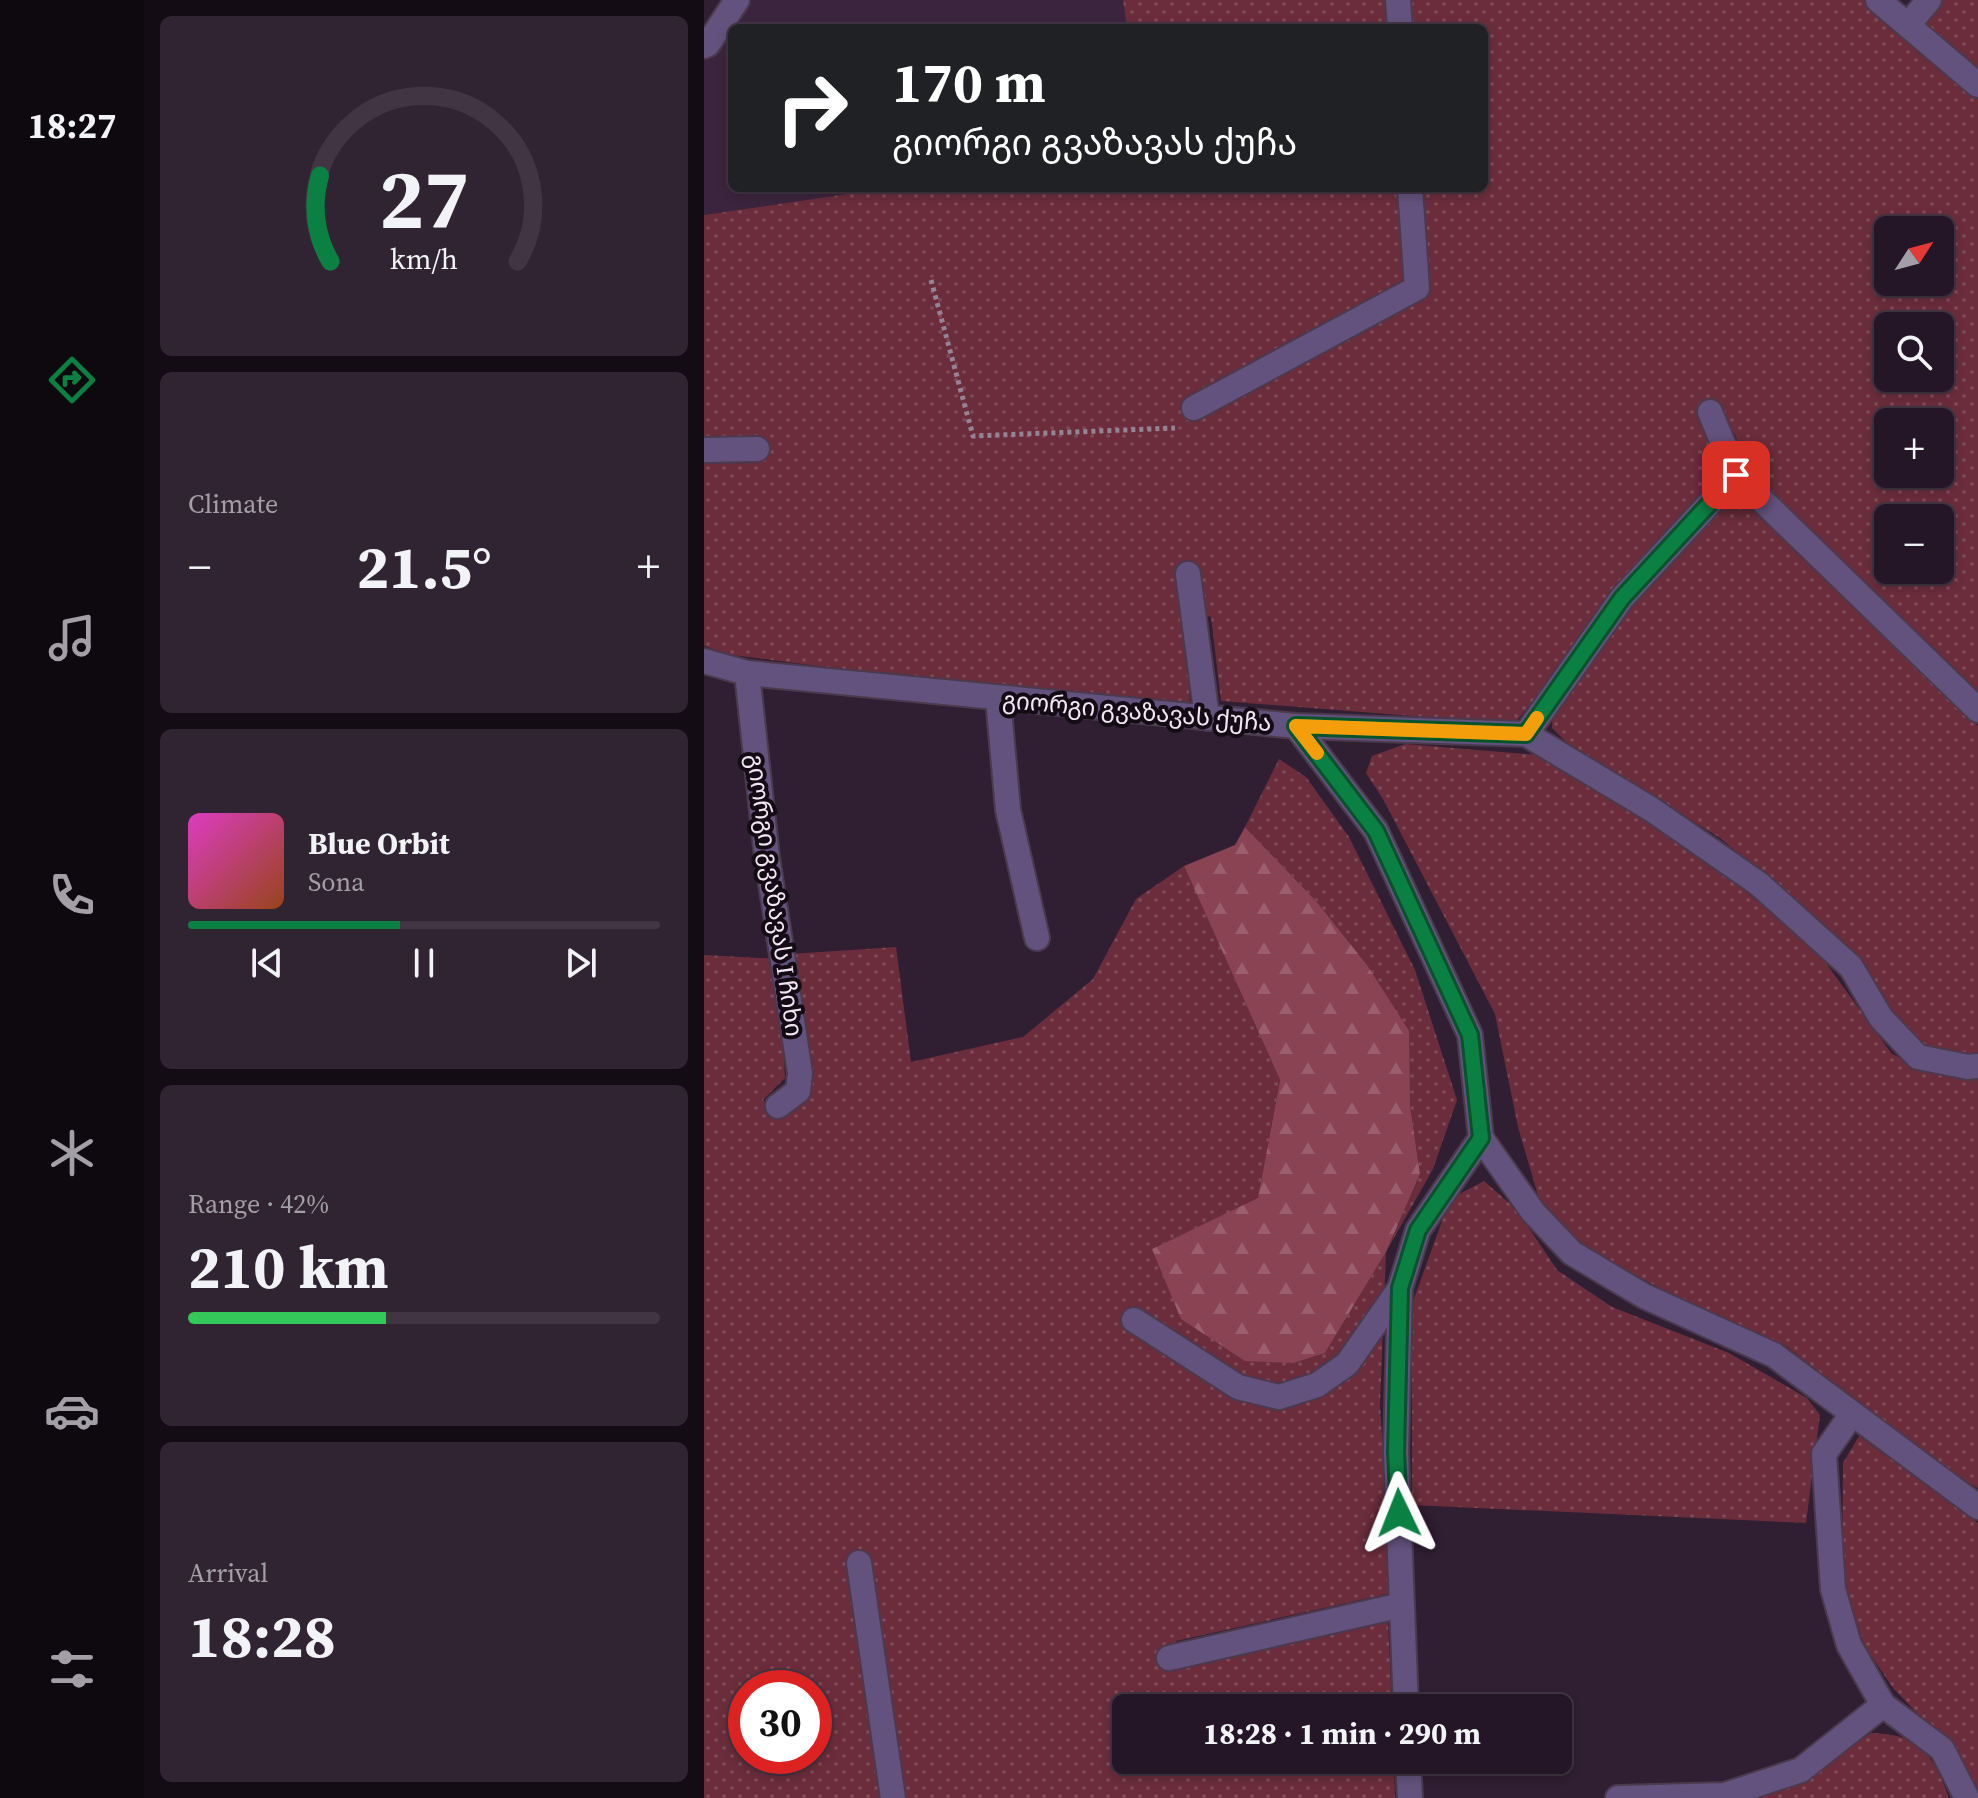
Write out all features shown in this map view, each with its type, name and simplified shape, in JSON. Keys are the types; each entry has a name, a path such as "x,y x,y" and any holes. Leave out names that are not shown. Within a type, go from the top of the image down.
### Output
{"street":[{"path":"704,46 737,0"},
{"path":"1398,0 1400,24"},
{"path":"1878,0 1978,85"},
{"path":"1908,25 1929,0"},
{"path":"1194,408 1417,288 1410,192"},
{"path":"1710,412 1736,475 1978,710"},
{"path":"704,450 757,449"},
{"path":"1526,734 1622,598 1736,475"},
{"path":"1188,574 1207,718"},
{"name":"გიორგი გვაზავას ქუჩა","path":"704,661 747,673 1296,726 1526,734 1651,809 1759,884 1851,967 1881,1018 1918,1057 1968,1067 1978,1066"},
{"name":"გიორგი გვაზავას I ჩიხი","path":"747,673 767,857 800,1073 798,1091 778,1106"},
{"path":"998,698 1008,810 1037,938"},
{"path":"1296,726 1376,831 1470,1035 1481,1138 1533,1212 1572,1253 1644,1296 1774,1355 1978,1507"},
{"path":"1405,1694 1396,1452 1400,1288 1418,1230 1481,1138"},
{"path":"1134,1320 1238,1387 1279,1397 1317,1385 1347,1364 1400,1288"},
{"path":"1852,1414 1824,1454 1833,1589 1849,1645 1883,1705 1942,1749 1967,1798"},
{"path":"859,1563 893,1798"},
{"path":"1169,1658 1402,1605"},
{"path":"1618,1798 1725,1795 1801,1770 1883,1705"},
{"path":"1409,1774 1410,1798"}],"path":[{"path":"931,280 973,436 1181,428 1194,408"}],"shaded area":[{"path":"750,0 1123,0 1126,24 735,24"},
{"path":"1123,0 1390,0 1392,24 1126,24"},
{"path":"1402,0 1864,0 1883,22 1978,98 1978,698 1747,472 1735,434 1711,444 1726,475 1514,724 1221,701 1211,617 1187,610 1190,710 732,655 704,646 704,215 861,192 1401,192 1407,286 1301,361 1426,296 1418,192 1488,192 1488,24 1404,24"},
{"path":"1938,0 1978,0 1978,74 1914,23"},
{"path":"728,35 728,192 861,192 704,215 704,59 716,54"},
{"path":"1749,503 1978,726 1978,1488 1948,1472 1786,1346 1692,1305 1597,1255 1561,1230 1539,1199 1518,1127 1495,1014 1383,799 1366,773 1372,756 1405,744 1539,755 1688,845 1815,948 1892,1054 1931,1071 1944,1054 1922,1044 1890,1011 1841,940 1720,838 1566,742 1552,728 1553,707 1616,621 1723,504"},
{"path":"1279,759 1306,777 1349,837 1415,970 1457,1100 1433,1169 1386,1252 1420,1174 1410,1105 1367,965 1317,902 1245,827"},
{"path":"1184,866 1280,1080 1258,1199 1152,1249 1294,1363 1325,1353 1386,1252 1380,1405 1392,1593 1176,1641 1178,1669 1388,1621 1391,1694 1112,1694 1112,1774 1394,1774 1395,1798 704,1798 704,955 779,959 785,1078 763,1100 774,1117 800,1104 813,1080 790,954 896,947 911,1062 1023,1037 1093,979 1136,899"},
{"path":"1484,1181 1517,1210 1557,1270 1612,1307 1729,1353 1807,1398 1820,1415 1806,1523 1412,1505 1412,1304 1450,1199"},
{"path":"1859,1436 1978,1523 1978,1791 1956,1754 1893,1688 1865,1647 1842,1581 1843,1463"},
{"path":"1871,1733 1902,1737 1922,1749 1937,1769 1949,1798 1748,1798 1808,1778"}],"green space":[{"path":"1245,827 1317,902 1367,965 1409,1031 1410,1105 1420,1174 1386,1252 1325,1353 1294,1363 1245,1361 1181,1319 1152,1249 1258,1198 1280,1080 1184,866 1235,845"}],"slow traffic":[{"path":"1317,753 1296,726 1526,734 1537,718"}],"route":[{"path":"1399,1513 1396,1452 1400,1288 1418,1230 1481,1138 1470,1035 1376,831 1296,726 1526,734 1622,598 1736,475"}]}
